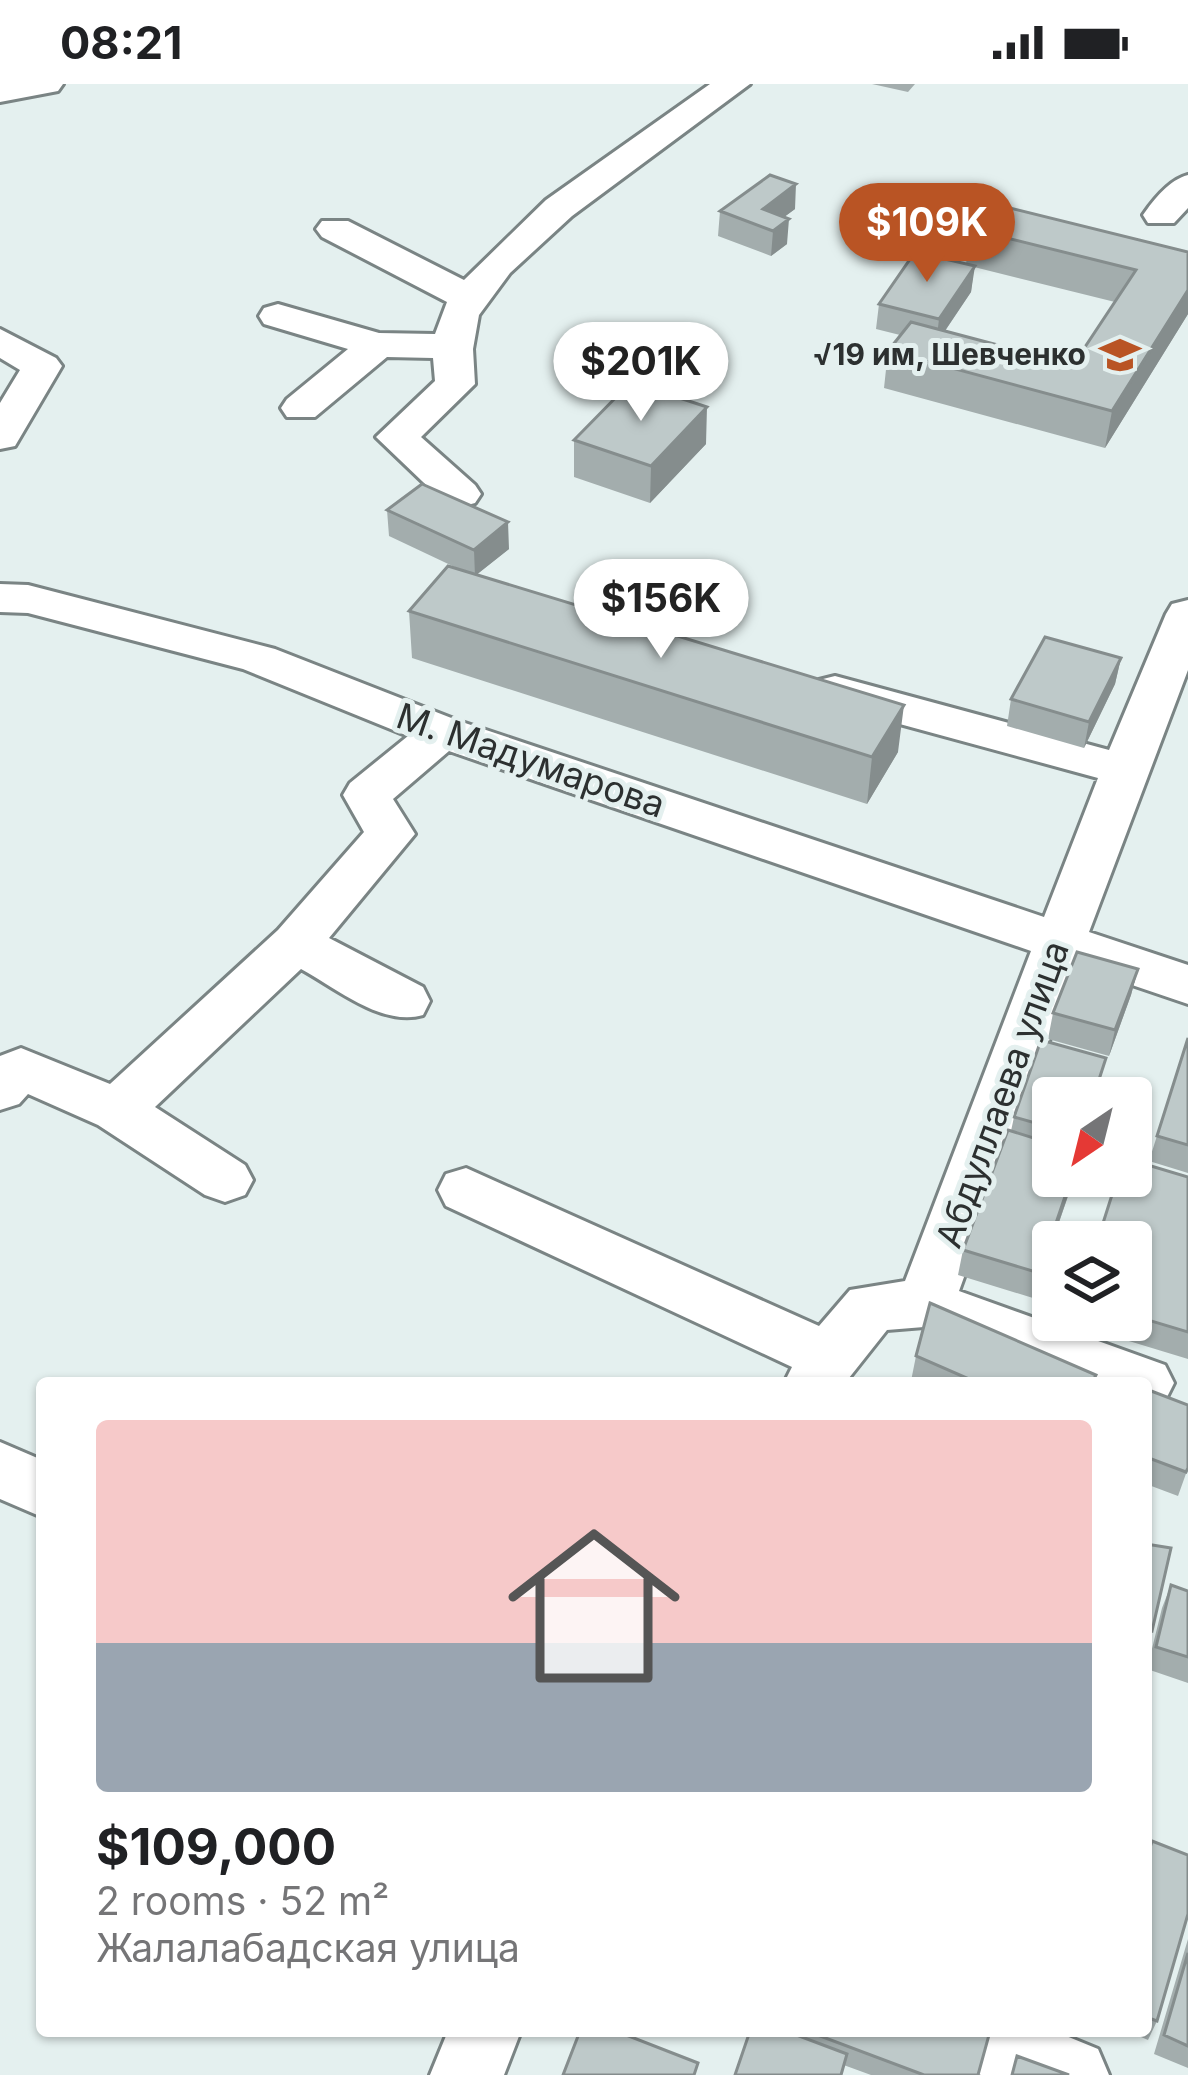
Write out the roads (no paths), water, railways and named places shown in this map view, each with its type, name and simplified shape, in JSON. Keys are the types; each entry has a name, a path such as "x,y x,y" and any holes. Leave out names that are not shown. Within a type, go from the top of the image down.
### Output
{"street":[{"path":"0,92 46,84"},
{"path":"460,494 397,437 455,384 451,346 468,297 585,188 733,84"},
{"path":"1161,214 1188,186"},
{"path":"335,229 468,297"},
{"path":"278,316 377,345 451,346"},
{"path":"0,341 42,366 0,437"},
{"path":"301,408 377,345"},
{"name":"М. Мадумарова","path":"0,598 28,599 259,659 442,732 1188,986"},
{"name":"Абдуллаева улица","path":"925,1303 1012,1081 1057,942 1122,769 1188,614"},
{"path":"788,678 1122,769"},
{"path":"117,1110 296,943 390,834 367,794 442,732"},
{"path":"296,943 404,1001"},
{"path":"0,1089 21,1068 117,1110 225,1180"},
{"path":"466,1190 821,1370 871,1307 925,1303 1128,1377"},
{"path":"1152,1386 1188,1399"},
{"path":"0,1469 36,1487"},
{"path":"467,2075 483,2037"},
{"path":"978,2037 1072,2075"}],"place":[{"name":"√19 им, Шевченко","path":"1120,355"}]}
